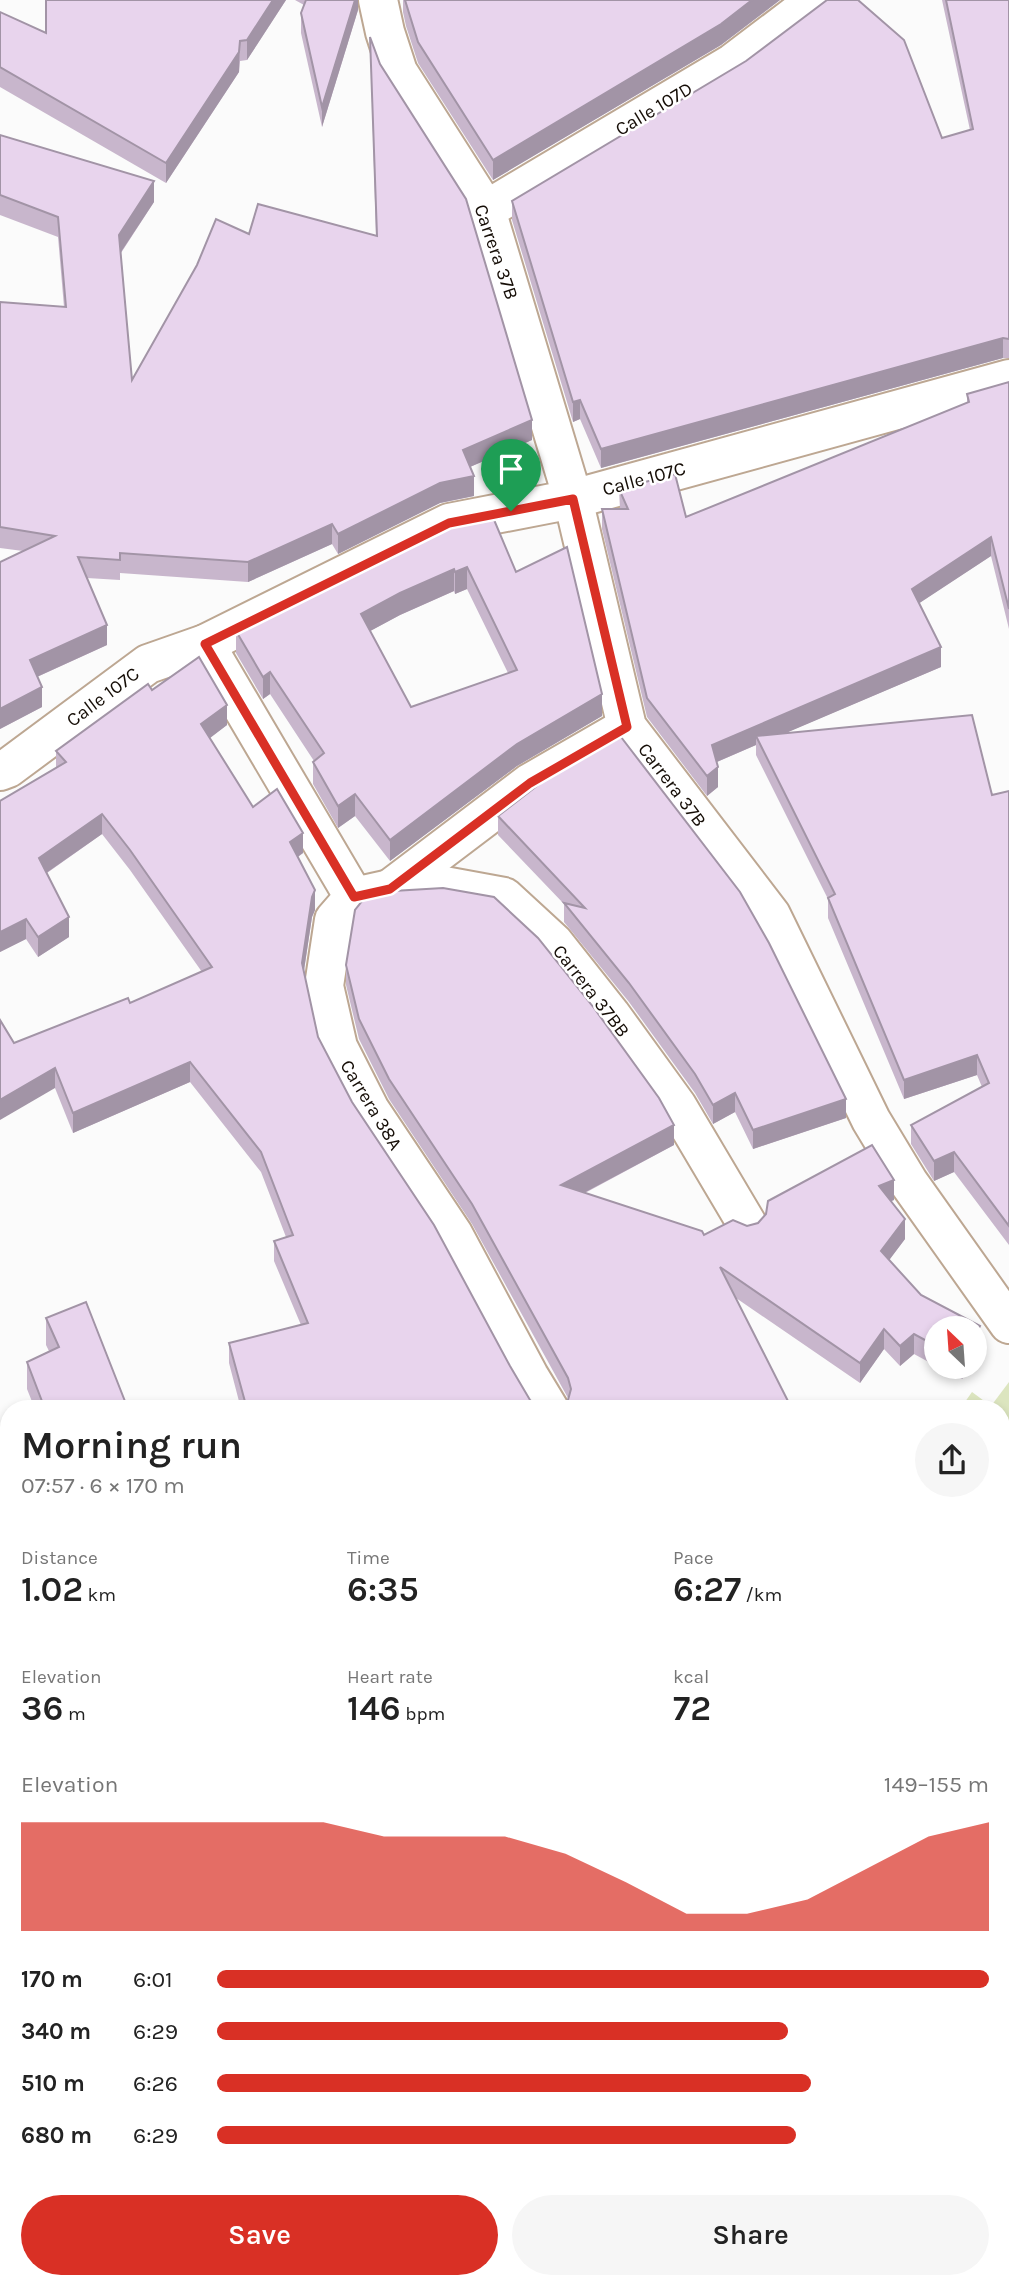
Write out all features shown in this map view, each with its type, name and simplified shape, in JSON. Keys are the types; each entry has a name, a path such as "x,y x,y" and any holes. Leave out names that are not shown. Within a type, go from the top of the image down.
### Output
{"street":[{"name":"Carrera 37B","path":"378,0 398,72 486,210 573,499 627,727 771,915 872,1121 916,1194 1009,1324"},
{"name":"Calle 107D","path":"486,210 733,63 816,0"},
{"name":"Calle 107C","path":"0,771 8,768 148,664 205,644 449,523 573,499 1009,379"},
{"path":"205,644 372,893"},
{"name":"Carrera 38A","path":"544,1400 453,1234 370,1110 338,1047 324,986 334,920 530,783 627,727"},
{"name":"Carrera 37BB","path":"372,893 444,886 503,897 554,943 611,1015 677,1106 747,1224"}],"green space":[{"path":"1009,1382 1009,1400 996,1400"},
{"path":"972,1392 983,1400 966,1400"}],"building":[{"path":"46,0 273,0 247,40 240,41 239,52 166,163 0,67 0,12 46,33"},
{"path":"306,0 355,0 322,107 301,13"},
{"path":"405,0 752,0 721,24 493,160 418,42"},
{"path":"827,0 858,0 904,40 942,138 973,129 946,0 1009,0 1009,339 1003,338 601,449 580,400 573,402 512,201 746,61"},
{"path":"370,37 380,64 466,199 532,420 463,450 474,476 440,483 338,534 332,524 248,562 120,553 120,560 78,557 107,625 30,660 42,687 0,709 0,562 55,536 0,527 0,302 66,307 58,217 0,195 0,135 154,181 119,235 132,380 197,265 216,219 249,234 258,204 377,236"},
{"path":"1009,382 1009,609 991,537 912,589 941,647 712,745 718,767 707,776 647,698 602,509 628,509 619,489 675,474 686,517 969,402 967,394"},
{"path":"492,515 516,572 567,547 602,694 517,744 390,840 355,794 338,806 313,762 324,753 270,672 263,677 236,631 456,522","holes":["467,567 517,670 411,707 361,614 454,569 455,572"]},
{"path":"199,657 227,705 201,724 253,807 277,789 303,833 290,842 315,890 302,963 318,1037 352,1102 434,1225 530,1400 245,1400 229,1343 308,1323 274,1241 293,1235 261,1152 190,1062 73,1113 55,1068 0,1100 0,1020 14,1043 128,998 130,1003 212,967 102,814 39,858 69,917 38,937 26,919 0,932 0,801 66,762 56,751 148,684 152,690"},
{"path":"972,715 992,795 1009,791 1009,1226 954,1152 934,1161 911,1125 989,1083 977,1055 904,1080 828,898 835,894 756,736"},
{"path":"621,737 740,892 769,943 846,1099 753,1130 735,1093 713,1105 695,1074 629,983 564,903 585,908 498,816 542,782"},
{"path":"443,888 494,897 538,938 594,1008 659,1098 674,1125 561,1185 702,1231 704,1235 733,1220 747,1226 758,1223 766,1214 768,1201 872,1145 894,1180 879,1186 905,1219 881,1251 921,1295 961,1316 924,1316 924,1339 914,1334 900,1346 884,1329 860,1363 720,1267 787,1400 568,1400 571,1389 568,1378 472,1204 389,1079 359,1019 346,965 355,910 363,900 392,893"},
{"path":"86,1302 124,1400 42,1400 27,1362 59,1347 46,1318"}],"route":[{"path":"573,499 627,727 530,783 390,889 354,897 205,644 449,523 511,511 573,499"}]}
